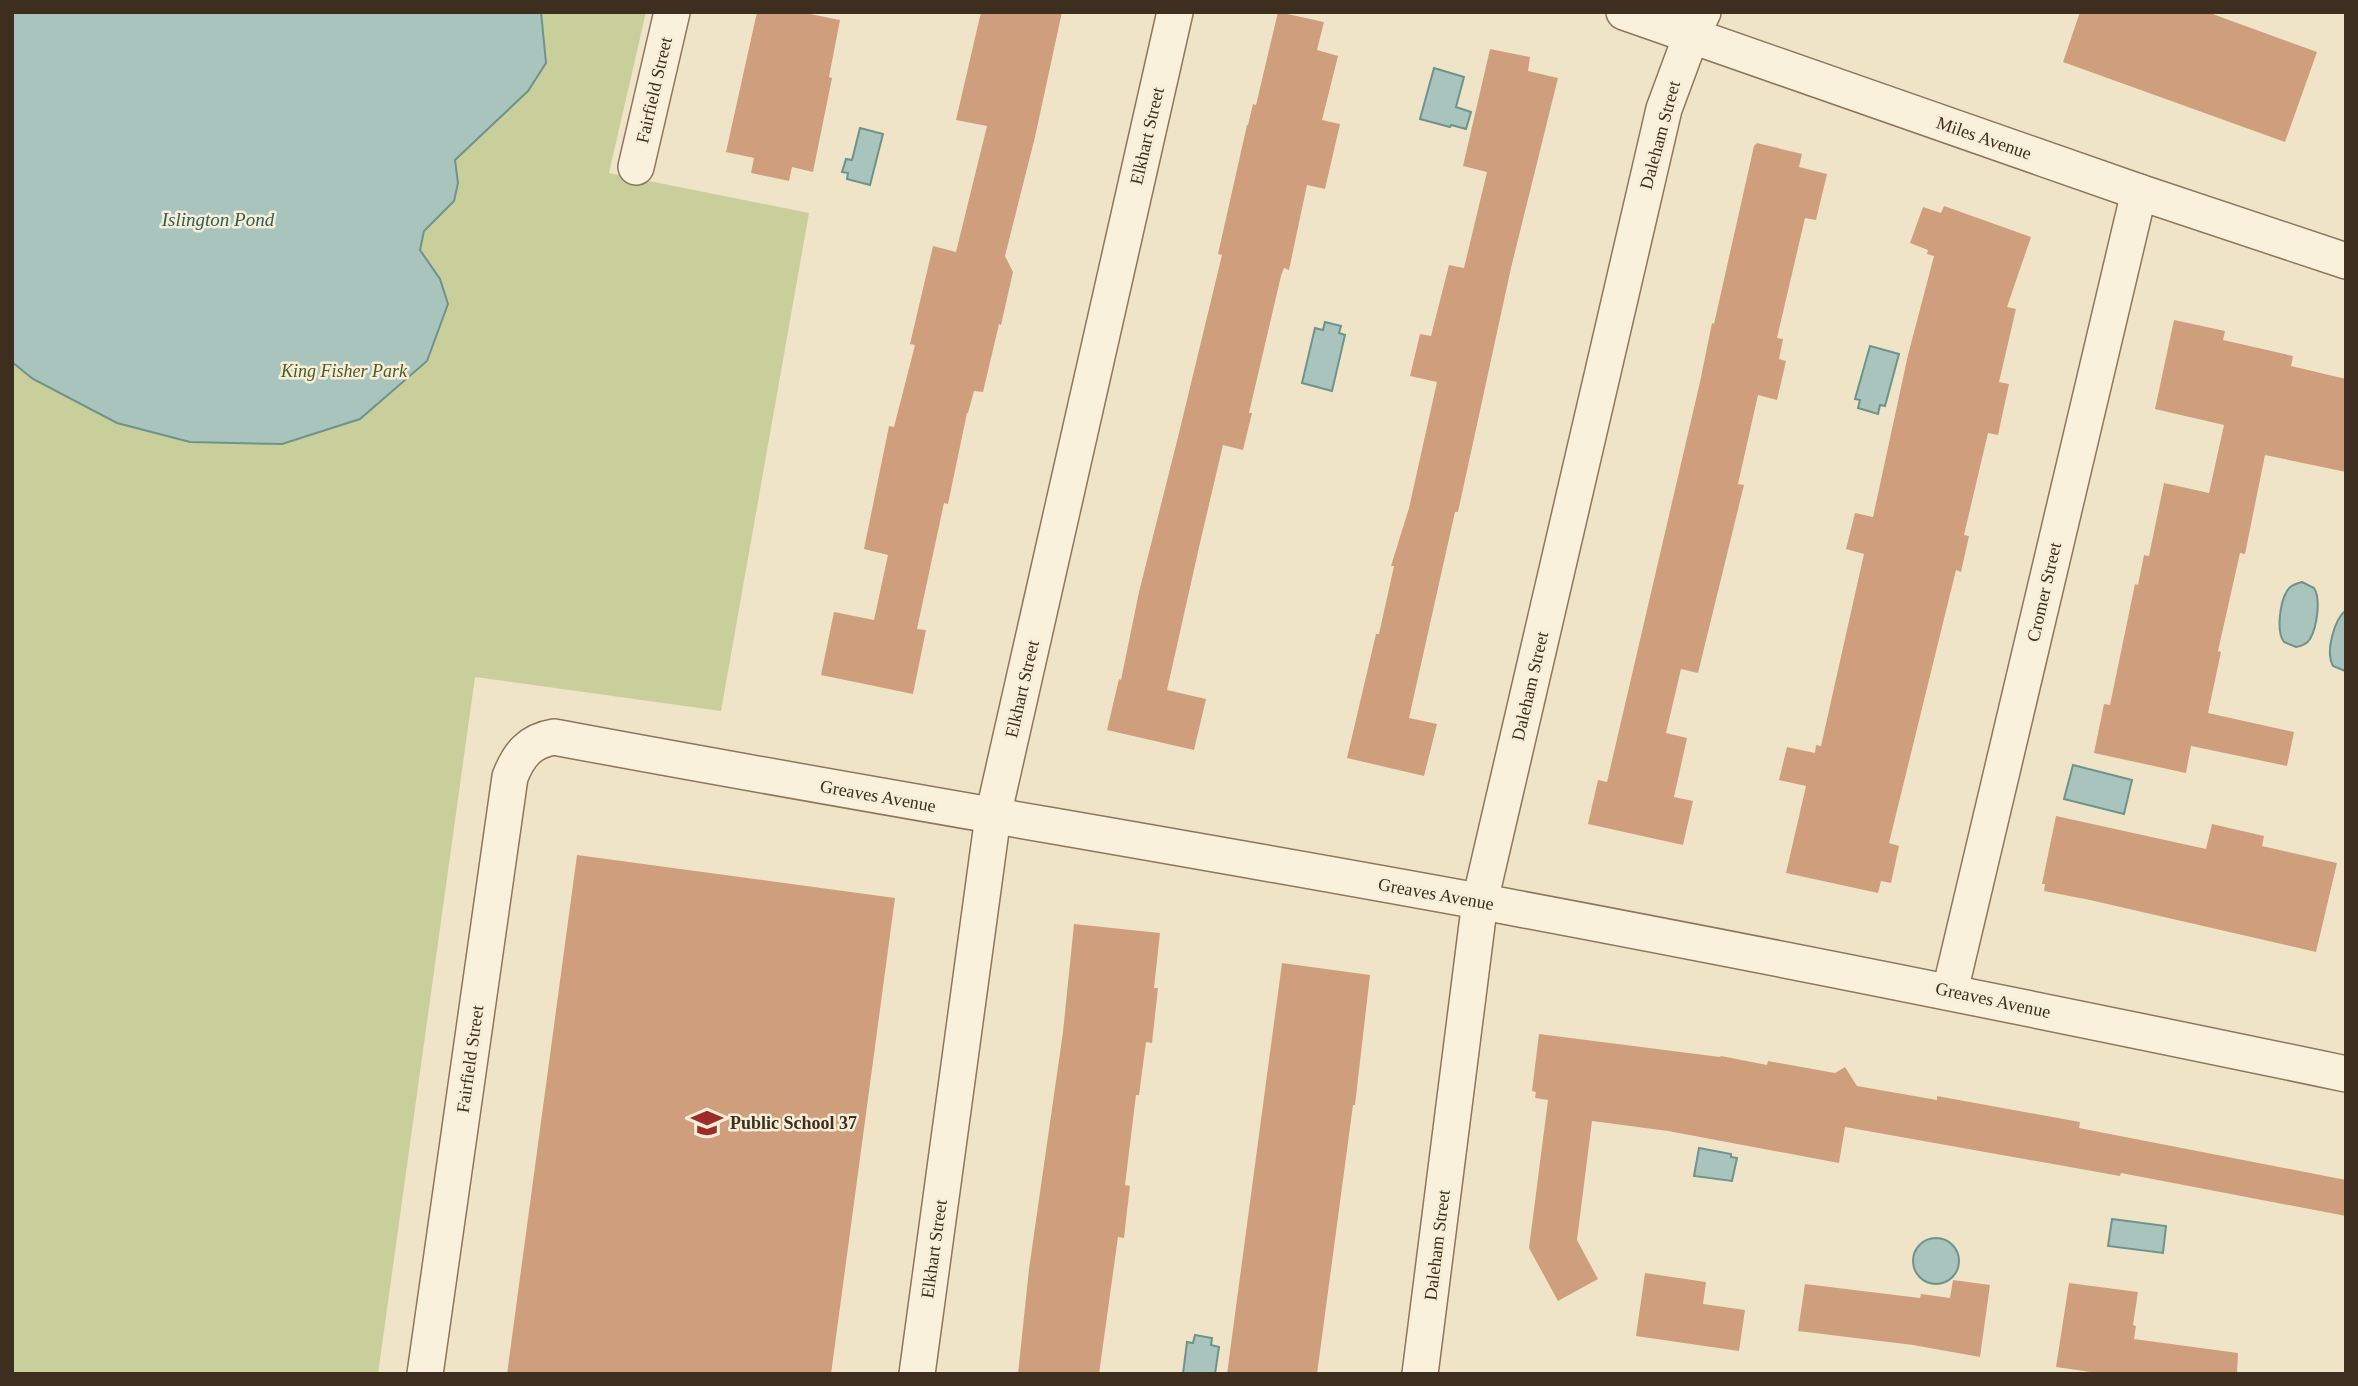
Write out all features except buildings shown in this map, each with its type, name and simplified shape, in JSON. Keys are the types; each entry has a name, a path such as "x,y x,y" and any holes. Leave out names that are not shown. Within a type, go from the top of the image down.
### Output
{"street":[{"name":"Fairfield Street","path":"636,167 672,12"},
{"name":"Elkhart Street","path":"917,1374 993,816 1175,12"},
{"name":"Miles Avenue","path":"1624,12 1697,24 2139,192 2346,261"},
{"name":"Daleham Street","path":"1420,1374 1480,901 1664,109 1697,24"},
{"name":"Cromer Street","path":"1950,991 2139,192"},
{"name":"Greaves Avenue","path":"526,749 540,739 554,737 1480,901 1950,991 2346,1073"},
{"name":"Fairfield Street","path":"425,1374 510,777 516,761 526,749"}],"green space":[{"name":"King Fisher Park","path":"12,12 646,12 609,173 809,213 721,711 475,677 378,1374 12,1374"}],"water":[{"name":"Islington Pond","path":"12,12 541,12 546,63 528,91 455,160 458,183 454,201 424,231 420,250 440,279 448,304 427,361 360,419 282,444 190,442 117,423 33,379 12,362"},
{"path":"1434,68 1464,77 1456,107 1471,112 1466,129 1420,119"},
{"path":"860,128 883,134 870,185 847,179 848,173 842,172 846,159 852,160"},
{"path":"1325,322 1341,326 1339,333 1345,335 1332,391 1302,383 1315,328 1323,330"},
{"path":"1870,346 1899,354 1885,406 1880,405 1878,414 1858,408 1860,400 1855,399"},
{"path":"2302,582 2314,588 2317,613 2310,639 2296,647 2284,642 2280,631 2280,617 2282,602 2288,589"},
{"path":"2346,610 2345,671 2333,666 2330,645 2338,621"},
{"path":"2073,765 2132,780 2124,814 2064,799"},
{"path":"1699,1148 1731,1154 1731,1157 1737,1158 1732,1181 1694,1176"},
{"path":"2112,1219 2166,1226 2163,1253 2108,1246"},
{"path":"1936,1238 1952,1245 1959,1261 1952,1277 1936,1284 1920,1277 1913,1261 1920,1245"},
{"path":"1195,1335 1212,1338 1211,1345 1219,1347 1215,1374 1183,1374 1187,1342 1193,1343"}],"place":[{"name":"Public School 37","path":"707,1123"}]}
